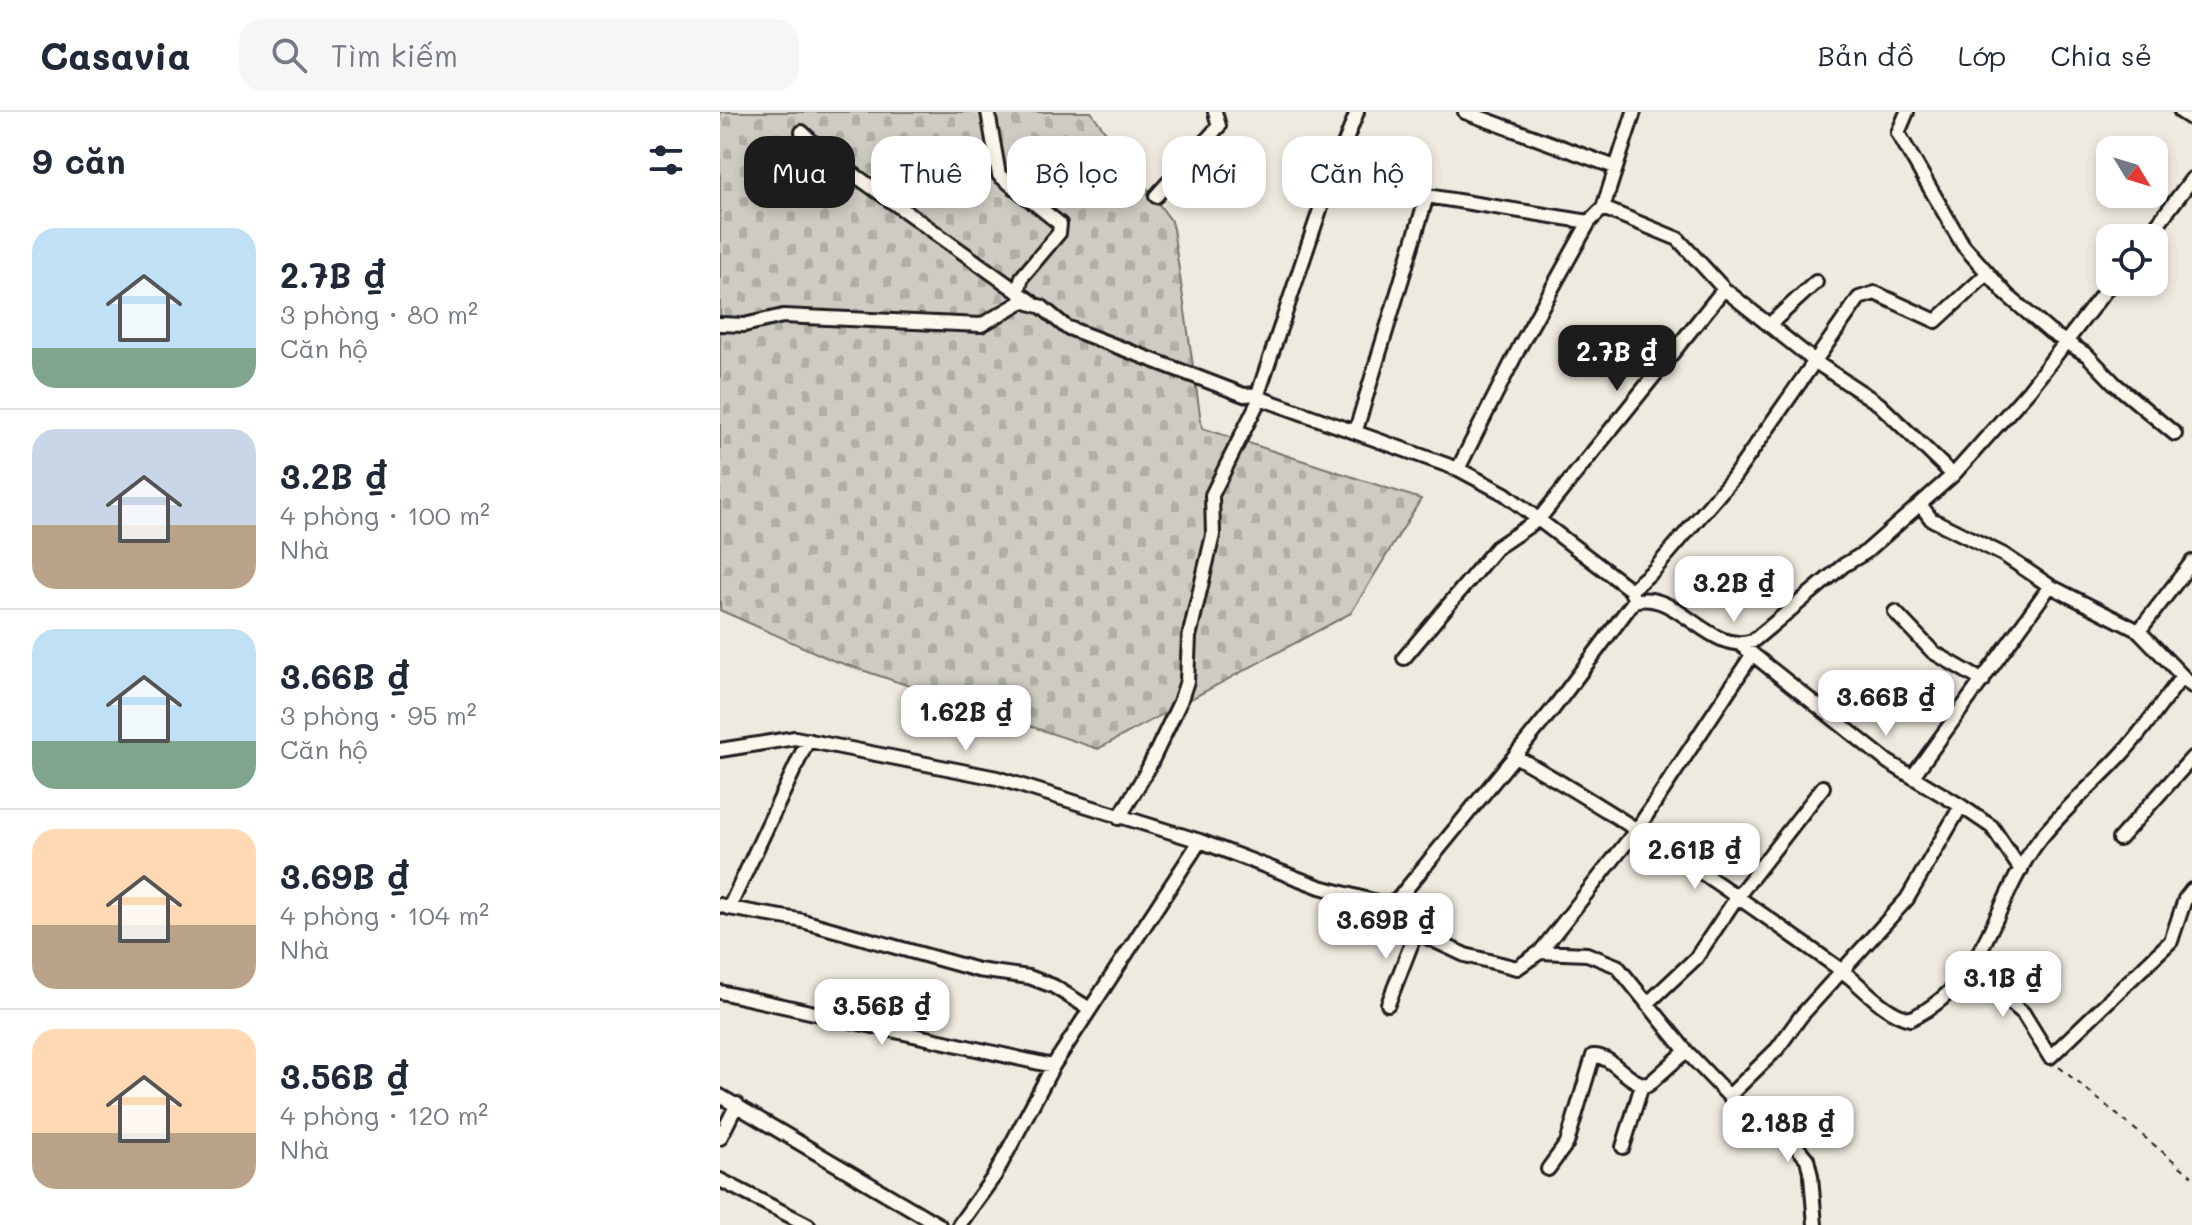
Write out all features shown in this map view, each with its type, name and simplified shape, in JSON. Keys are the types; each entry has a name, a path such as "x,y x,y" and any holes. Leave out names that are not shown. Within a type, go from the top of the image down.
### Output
{"street":[{"path":"988,112 999,175 1060,224 1059,233 1022,277 1018,292"},
{"path":"1156,196 1219,126 1221,121 1215,112"},
{"path":"1465,112 1615,167"},
{"path":"1458,469 1520,346 1589,222 1603,208 1634,112"},
{"path":"1907,112 1898,133 1963,245 2031,318 2066,341 2175,434"},
{"path":"2181,112 2192,119"},
{"path":"1349,136 1359,113"},
{"path":"802,132 836,163 1066,327 1244,395 1259,396 1356,430 1458,469 1505,494 1632,596 1661,603 1723,640 1741,645 1837,724 1992,827 2021,870"},
{"path":"2158,224 2192,179"},
{"path":"1432,197 1589,222"},
{"path":"1119,818 1147,771 1187,681 1189,637 1213,535 1212,495 1259,396 1321,208"},
{"path":"1356,430 1423,208"},
{"path":"1603,208 1678,239 1724,289 1817,363 1879,404 1953,475"},
{"path":"1388,905 1398,899 1515,756 1632,596 1724,489 1817,363 1853,306 1867,293 1936,321 1988,273"},
{"path":"1769,325 1816,282"},
{"path":"1404,658 1496,548 1539,519 1724,289"},
{"path":"1741,645 1753,641 1844,565 1866,552 1953,475 2029,390 2101,296"},
{"path":"720,324 744,325 783,316 981,325 1023,301 1032,302"},
{"path":"1515,756 1638,828 1842,971 1887,1009 1910,1019 1944,999 1970,969 2021,870 2039,842 2077,796 2123,753 2187,682 2139,631 2050,586 2004,555 1931,519 1920,504"},
{"path":"2139,631 2192,562"},
{"path":"1913,776 2050,586"},
{"path":"1895,612 1933,652 1983,681"},
{"path":"720,750 795,738 997,778 1200,841 1320,887 1388,905 1416,932 1465,955 1517,968 1540,952 1638,828 1752,655"},
{"path":"808,740 725,906 799,920 978,970 1029,977 1053,986 1090,1009"},
{"path":"2119,839 2192,758"},
{"path":"1647,1004 1696,958 1737,897 1823,787"},
{"path":"1729,1096 1777,1049 1907,899 1961,806"},
{"path":"959,1225 995,1175 1053,1066 1200,841"},
{"path":"1970,969 2023,1013 2050,1057 2171,941 2185,899 2192,890"},
{"path":"1388,1004 1416,932"},
{"path":"1540,952 1604,958 1617,966 1686,1051 1729,1096 1797,1147 1807,1159 1815,1225"},
{"path":"720,992 1053,1066"},
{"path":"1548,1169 1567,1143 1593,1056 1602,1057 1633,1083 1642,1085 1657,1081 1686,1051"},
{"path":"1623,1147 1642,1085"},
{"path":"720,1096 939,1225"},
{"path":"720,1138 737,1104"},
{"path":"720,1180 808,1225"}],"path":[{"path":"2050,1057 2069,1078 2192,1176"}],"green space":[{"path":"720,112 1091,112 1109,136 1007,136 1007,208 1146,208 1146,187 1172,222 1202,428 1421,499 1351,613 1098,749 832,660 720,610"}]}
